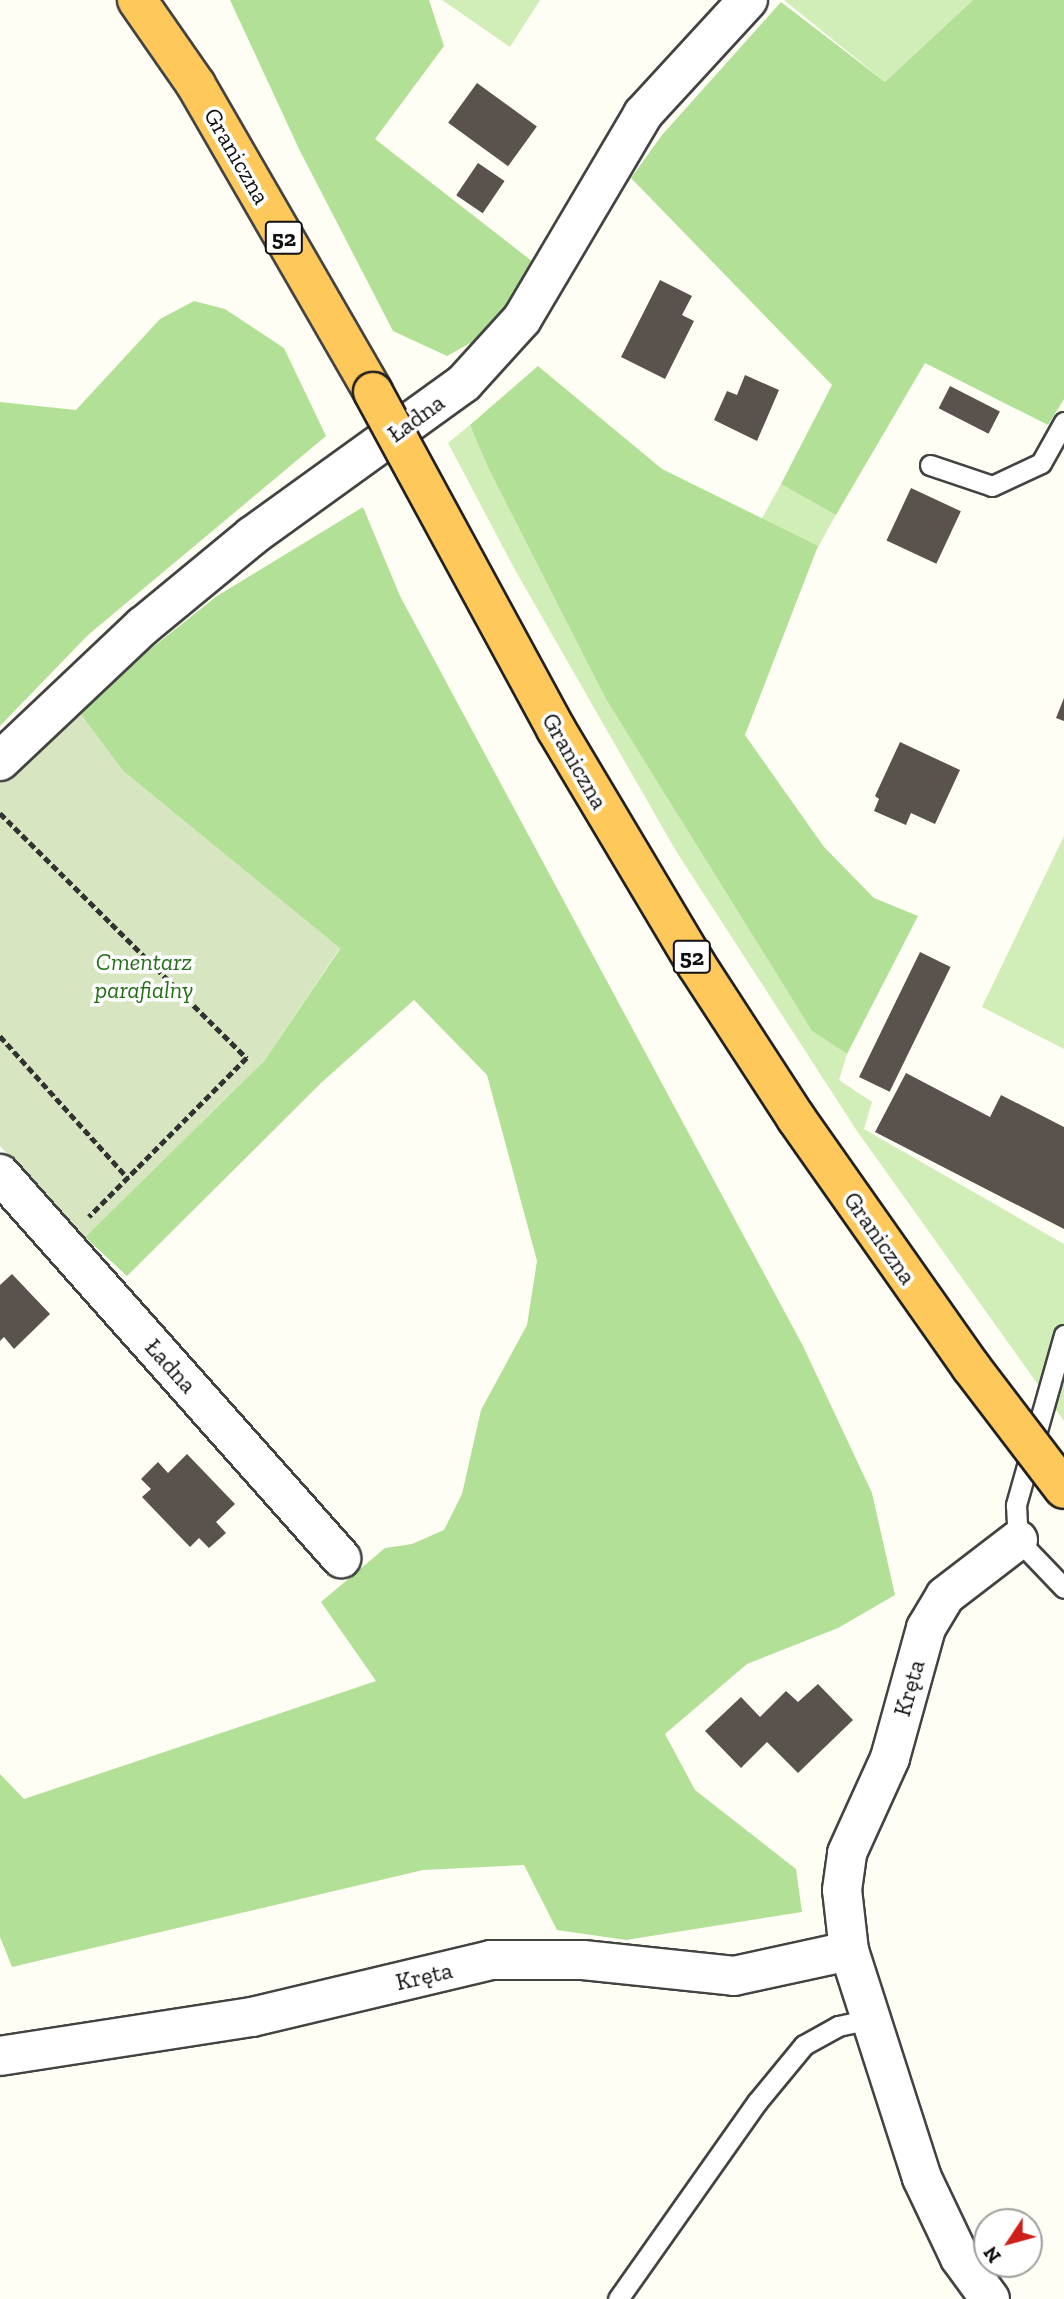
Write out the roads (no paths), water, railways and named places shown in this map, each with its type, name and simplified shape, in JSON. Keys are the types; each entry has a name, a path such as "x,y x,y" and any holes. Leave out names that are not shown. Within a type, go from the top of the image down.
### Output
{"highway":[{"name":"Graniczna","path":"137,0 196,85 373,392 510,648 695,964 796,1118 971,1367 1064,1489"}],"street":[{"name":"Ładna","path":"0,761 143,626 252,536 464,383 522,319 643,114 748,0"},
{"name":"Ładna","path":"0,1174 341,1558"},
{"name":"Kręta","path":"990,2299 960,2258 922,2178 849,1951 842,1890 847,1853 890,1758 926,1628 945,1595 1018,1540"},
{"name":"Kręta","path":"0,2056 252,2017 491,1961 583,1959 734,1976 849,1951"}],"lane":[{"path":"161,0 196,85"},
{"path":"930,465 992,486 1041,463 1064,422"},
{"path":"1064,1335 1050,1371 1016,1505 1018,1540 1064,1588"},
{"path":"618,2299 757,2102 804,2045 838,2026 872,2019"}],"park label":[{"name":"Cmentarz parafialny","path":"144,976"}]}
